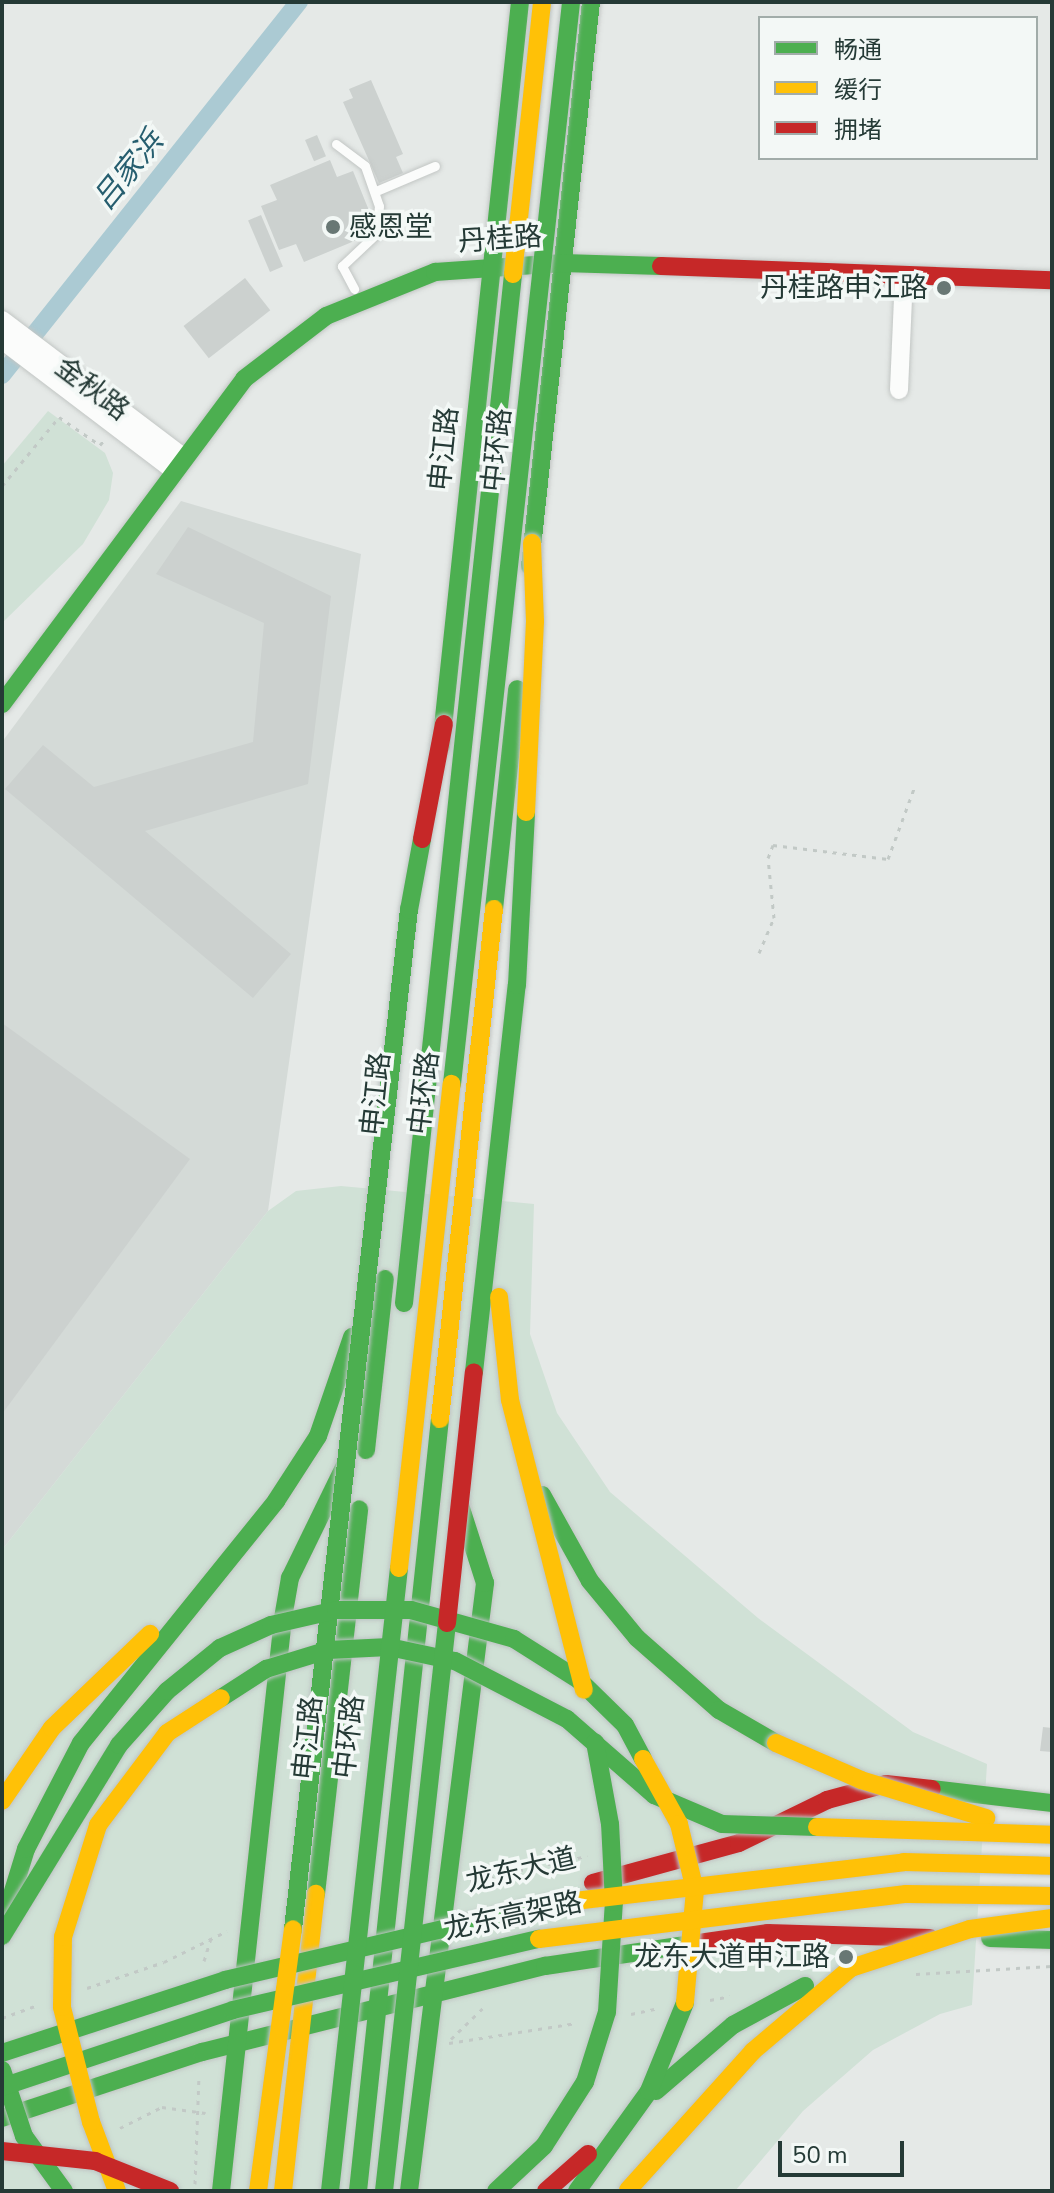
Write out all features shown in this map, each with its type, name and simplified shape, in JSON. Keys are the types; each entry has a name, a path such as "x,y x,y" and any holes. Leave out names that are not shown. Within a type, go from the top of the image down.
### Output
{"main road":[{"name":"申江路","path":"283,2191 314,1947 520,2"},
{"name":"中环路","path":"403,1317 542,2"},
{"name":"中环路","path":"330,2191 526,443 571,2"},
{"path":"358,2191 442,1376 591,2"},
{"name":"丹桂路","path":"564,257 1052,280"},
{"name":"丹桂路","path":"2,689 259,351 354,289 423,264 492,263 564,257 1052,268"},
{"name":"丹桂路","path":"2,704 175,461 244,379 326,316 424,275 492,263"},
{"path":"384,2191 517,985 534,651 526,443"},
{"path":"258,2191 307,1828 364,1291 409,910 486,522"},
{"path":"495,1201 503,1346 521,1451 591,1720 610,1824 613,1964 607,2012 585,2082 544,2146 496,2191"},
{"path":"2,1927 26,1849 81,1743 191,1601 276,1501 318,1436 364,1291"},
{"path":"409,2191 485,1583 441,1432 442,1376"},
{"path":"221,2191 290,1578 369,1423"},
{"path":"521,1451 590,1581 637,1638 719,1710 861,1780 1052,1834"},
{"name":"中环路","path":"366,1667 374,1587"},
{"path":"2,1801 52,1728 105,1671 191,1601"},
{"path":"2,1936 119,1745 167,1691 220,1648 271,1625 336,1610 411,1610 514,1639 579,1680 625,1725 679,1824 695,1890 689,1987 675,2037 649,2091 577,2191"},
{"path":"117,2191 87,2108 62,2007 63,1937 79,1875 98,1825 150,1752 201,1709 266,1669 328,1650 374,1648 455,1661 567,1719 654,1795 722,1824 1052,1834"},
{"name":"中环路","path":"311,2191 356,1762"},
{"name":"龙东大道","path":"2,2040 246,1964 739,1843 827,1800 886,1784 1052,1803"},
{"name":"龙东高架路","path":"2,2053 225,1980 568,1899 904,1862 1052,1866"},
{"name":"龙东高架路","path":"2,2087 233,2010 574,1931 906,1894 1052,1896"},
{"path":"546,2191 733,2025 791,1991 970,1929 1052,1918"},
{"path":"2,2118 237,2043 493,1978 768,1933 1052,1940"},
{"path":"627,2191 753,2051 851,1968"},
{"path":"2,2070 24,2136 64,2191"},
{"path":"2,2151 95,2161 170,2191"}],"street":[{"path":"899,390 904,275"},
{"name":"金秋路","path":"2,320 73,384 114,427 175,461"},
{"name":"金秋路","path":"2,340 73,384 175,461"}],"lane":[{"path":"336,144 365,166 376,191 376,234 342,266 354,289"},
{"path":"376,191 435,166"}],"path":[{"path":"2,486 59,417 100,445 114,427"},
{"path":"759,953 774,918 768,858 773,845 888,859 915,786"},
{"path":"448,1885 597,1854"},
{"path":"488,1877 490,1906"},
{"path":"82,1989 164,1962 212,1934 249,1926"},
{"path":"912,1975 1052,1966"},
{"path":"444,2058 446,2043 484,2012 493,1978"},
{"path":"698,2002 739,1994"},
{"path":"2,2018 42,2004"},
{"path":"628,2014 670,2007"},
{"path":"446,2043 585,2022"},
{"path":"111,2132 162,2107 195,2115 230,2109"}],"shaded area":[{"path":"181,501 361,554 268,1211 2,1550 2,742"}],"green space":[{"path":"48,411 105,453 113,473 109,500 83,544 2,623 2,466"},
{"path":"341,1186 534,1204 530,1334 557,1413 610,1492 758,1618 913,1732 987,1764 972,2005 940,2014 873,2050 803,2111 735,2191 2,2191 2,1550 268,1211 296,1191"}],"building":[{"path":"371,80 403,154 396,157 403,173 379,183 343,102 353,98 349,89"},
{"path":"317,135 326,156 314,161 305,140"},
{"path":"330,160 337,177 353,171 370,213 356,219 364,237 304,262 296,244 279,250 261,206 277,200 270,185"},
{"path":"261,215 283,267 270,272 248,220"},
{"path":"245,278 270,310 209,358 184,326"},
{"path":"188,527 331,596 308,784 145,831 291,954 253,998 5,789 43,745 94,787 253,742 264,623 156,574"},
{"path":"2,1023 190,1159 2,1414"},
{"path":"1043,1727 1052,1728 1052,1752 1040,1751"}],"waterway":[{"name":"吕家浜","path":"2,375 299,2"}],"traffic: fast":[{"path":"441,746 520,2"},
{"path":"452,1084 571,2"},
{"path":"530,566 591,2"},
{"path":"2,704 244,379 326,316 435,272 563,263 661,266"},
{"path":"404,1303 513,274"},
{"path":"494,909 517,689"},
{"path":"474,1372 517,985 526,812"},
{"path":"293,1929 409,910 422,839"},
{"path":"366,1450 385,1279"},
{"path":"2,1927 26,1849 81,1743 276,1501 318,1436 352,1337"},
{"path":"358,2191 440,1419"},
{"path":"221,2191 283,1618 290,1578 346,1463"},
{"path":"542,1495 590,1581 637,1638 719,1710 776,1743"},
{"path":"409,2191 485,1583 460,1505"},
{"path":"316,1894 359,1509"},
{"path":"330,2191 399,1568"},
{"path":"2,1936 119,1745 167,1691 220,1648 271,1625 336,1610 411,1610 514,1639 579,1680 625,1725 643,1759"},
{"path":"384,2191 447,1623"},
{"path":"221,1698 266,1669 328,1650 389,1647 455,1661 567,1719 654,1795 722,1824 817,1827"},
{"path":"496,2191 544,2146 585,2082 607,2012 614,1902 610,1824 595,1742"},
{"path":"932,1789 1052,1803"},
{"path":"2,2053 225,1980 549,1904"},
{"path":"990,1938 1052,1940"},
{"path":"2,2087 233,2010 539,1939"},
{"path":"2,2118 202,2052 545,1966 692,1944"},
{"path":"656,2091 733,2025 805,1986"},
{"path":"577,2191 649,2091 685,2003"},
{"path":"2,2070 24,2136 64,2191"}],"traffic: slow":[{"path":"513,274 542,2"},
{"path":"526,812 535,621 532,543"},
{"path":"440,1419 494,909"},
{"path":"399,1568 452,1084"},
{"path":"499,1297 510,1400 584,1690"},
{"path":"2,1801 52,1728 150,1634"},
{"path":"117,2191 91,2122 62,2007 63,1937 98,1825 167,1733 221,1698"},
{"path":"776,1743 861,1780 986,1818"},
{"path":"643,1759 679,1824 695,1890 685,2003"},
{"path":"817,1827 1052,1835"},
{"path":"549,1904 904,1862 1052,1866"},
{"path":"283,2191 316,1894"},
{"path":"539,1939 906,1894 1052,1896"},
{"path":"628,2190 753,2051 851,1968 970,1929 1052,1918"},
{"path":"258,2191 293,1929"}],"traffic: jam":[{"path":"661,266 1052,280"},
{"path":"422,839 444,724"},
{"path":"447,1623 474,1372"},
{"path":"593,1883 739,1843 827,1800 886,1784 932,1789"},
{"path":"692,1944 768,1933 930,1938"},
{"path":"2,2151 95,2161 170,2191"},
{"path":"546,2191 588,2154"}],"place":[{"name":"感恩堂","path":"333,227"},
{"name":"丹桂路申江路","path":"944,288"},
{"name":"龙东大道申江路","path":"846,1957"}]}
